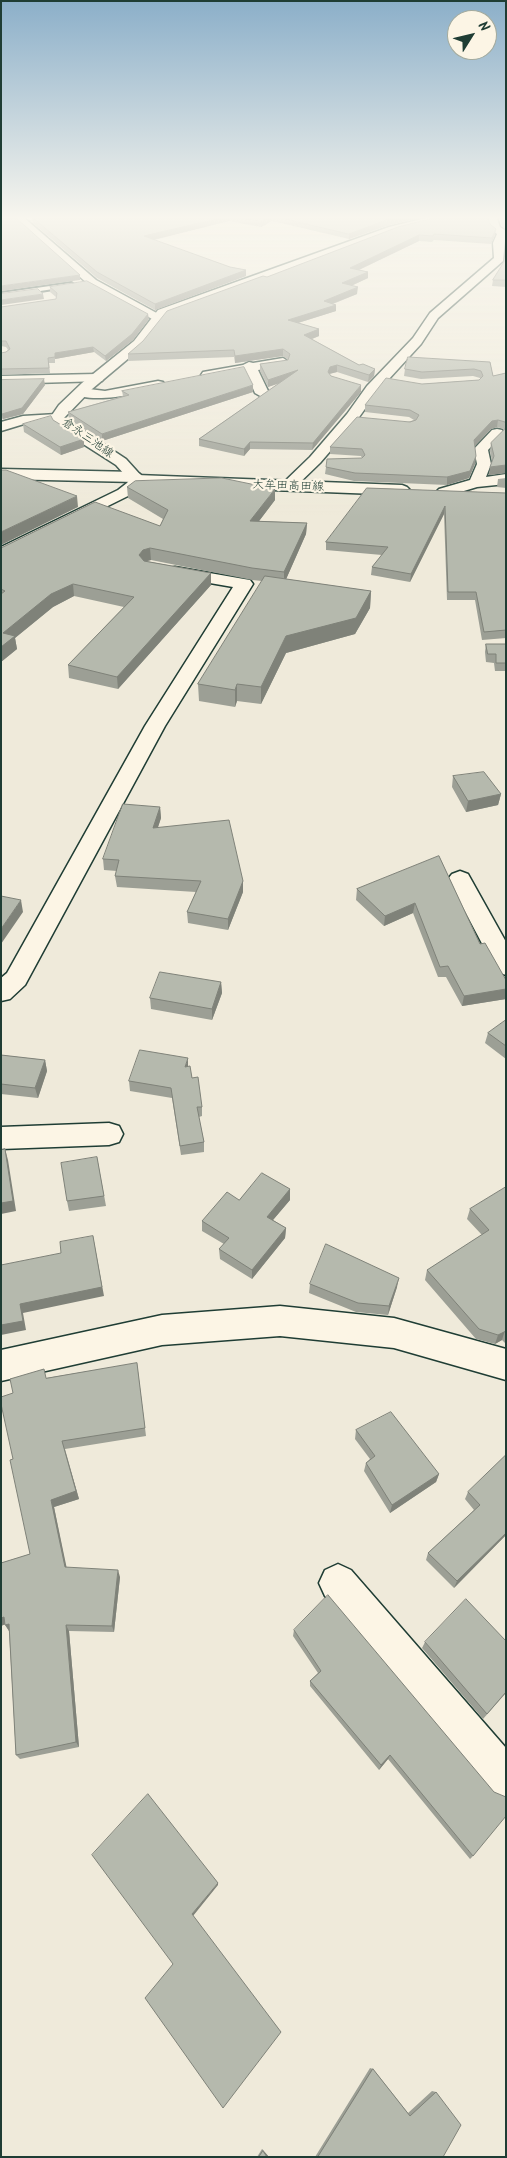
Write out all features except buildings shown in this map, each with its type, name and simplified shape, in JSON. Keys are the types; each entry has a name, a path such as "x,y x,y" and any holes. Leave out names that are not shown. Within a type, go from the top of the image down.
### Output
{"street":[{"name":"倉永三池線","path":"136,478 121,462 60,423 58,418 64,408 81,392 138,344 158,317"},
{"path":"287,487 315,460 352,417 367,388 382,378 417,341 434,317"},
{"path":"198,377 249,366 283,362"},
{"path":"249,366 262,393"},
{"path":"1,380 97,378"},
{"path":"382,378 402,382"},
{"path":"81,392 105,395 171,382"},
{"path":"352,417 371,419"},
{"path":"1,428 23,420 58,418"},
{"path":"476,482 484,464 481,449 496,433"},
{"path":"315,460 331,461"},
{"name":"大牟田高田線","path":"1,474 136,478 287,487 506,494"},
{"path":"1,554 123,493 133,486 136,478"},
{"path":"444,492 476,482 506,479"},
{"path":"1,992 16,978 155,726 244,584 160,569"},
{"path":"460,879 506,966"},
{"path":"1,1138 109,1134"},
{"path":"1,1366 162,1330 280,1321 394,1333 506,1365"},
{"path":"338,1583 506,1780"}]}
